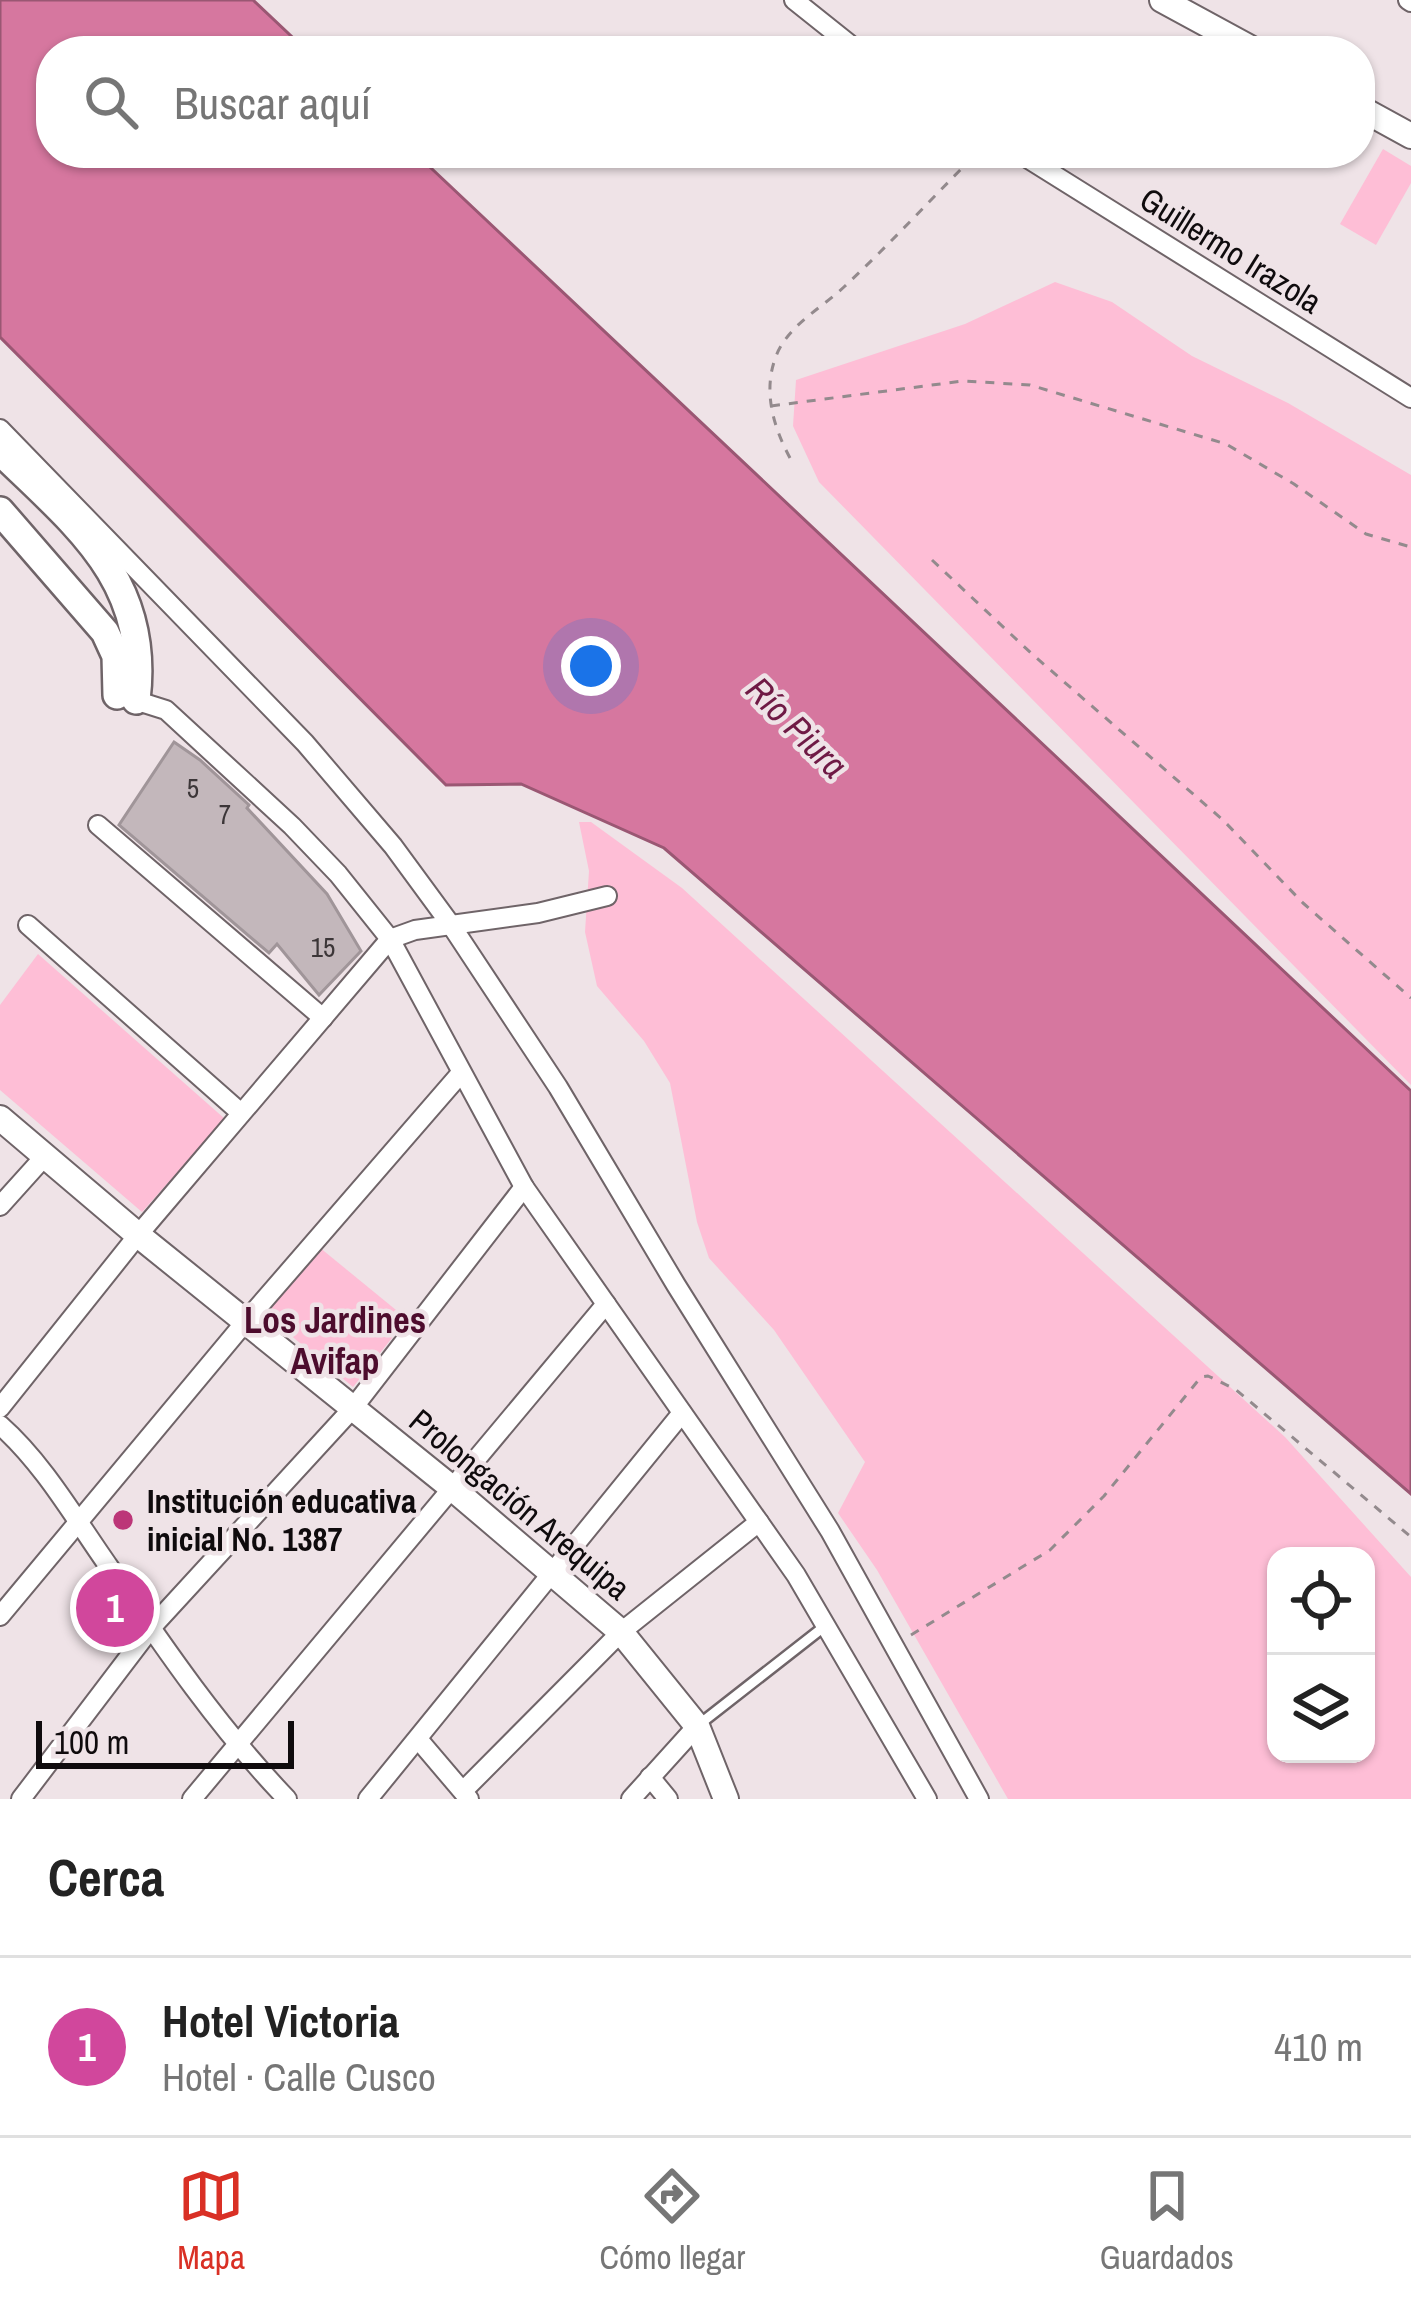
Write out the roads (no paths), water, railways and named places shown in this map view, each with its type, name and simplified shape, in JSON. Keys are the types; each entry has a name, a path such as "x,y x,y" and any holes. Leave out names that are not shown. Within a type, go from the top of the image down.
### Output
{"main road":[{"path":"0,451 118,579 139,658 127,698"},
{"path":"0,511 105,632 127,698"}],"street":[{"path":"794,0 839,36"},
{"path":"1162,0 1228,36"},
{"path":"1375,116 1411,136"},
{"name":"Guillermo Irazola","path":"1043,168 1411,398"},
{"path":"0,429 305,742 393,846 451,925 558,1087 830,1531 979,1799"},
{"path":"127,698 166,710 292,826 338,874 389,939 524,1187 759,1522 927,1799"},
{"path":"98,825 322,1018"},
{"path":"0,1408 138,1234 389,939 415,930 538,913 607,896"},
{"path":"28,925 241,1113"},
{"path":"0,1616 461,1072"},
{"name":"Prolongación Arequipa","path":"0,1118 621,1632 697,1726 726,1799"},
{"path":"0,1206 45,1156"},
{"path":"21,1799 151,1628 353,1408 524,1187"},
{"path":"192,1799 606,1304"},
{"path":"368,1799 682,1412"},
{"path":"0,1425 19,1442 236,1746 287,1799"},
{"path":"418,1739 466,1795 621,1632 759,1522"},
{"path":"631,1799 697,1726"},
{"path":"650,1778 668,1799"}],"lane":[{"path":"697,1726 825,1626"}],"water":[{"name":"Río Piura","path":"0,0 253,0 291,36 36,36 36,168 431,168 1411,1091 1411,1494 664,848 521,784 446,785 0,337"}],"place":[{"name":"Institución educativa inicial No. 1387","path":"123,1520"},
{"name":"Hotel Victoria","path":"115,1608"}],"district":[{"name":"Los Jardines Avifap","path":"335,1340"}]}
